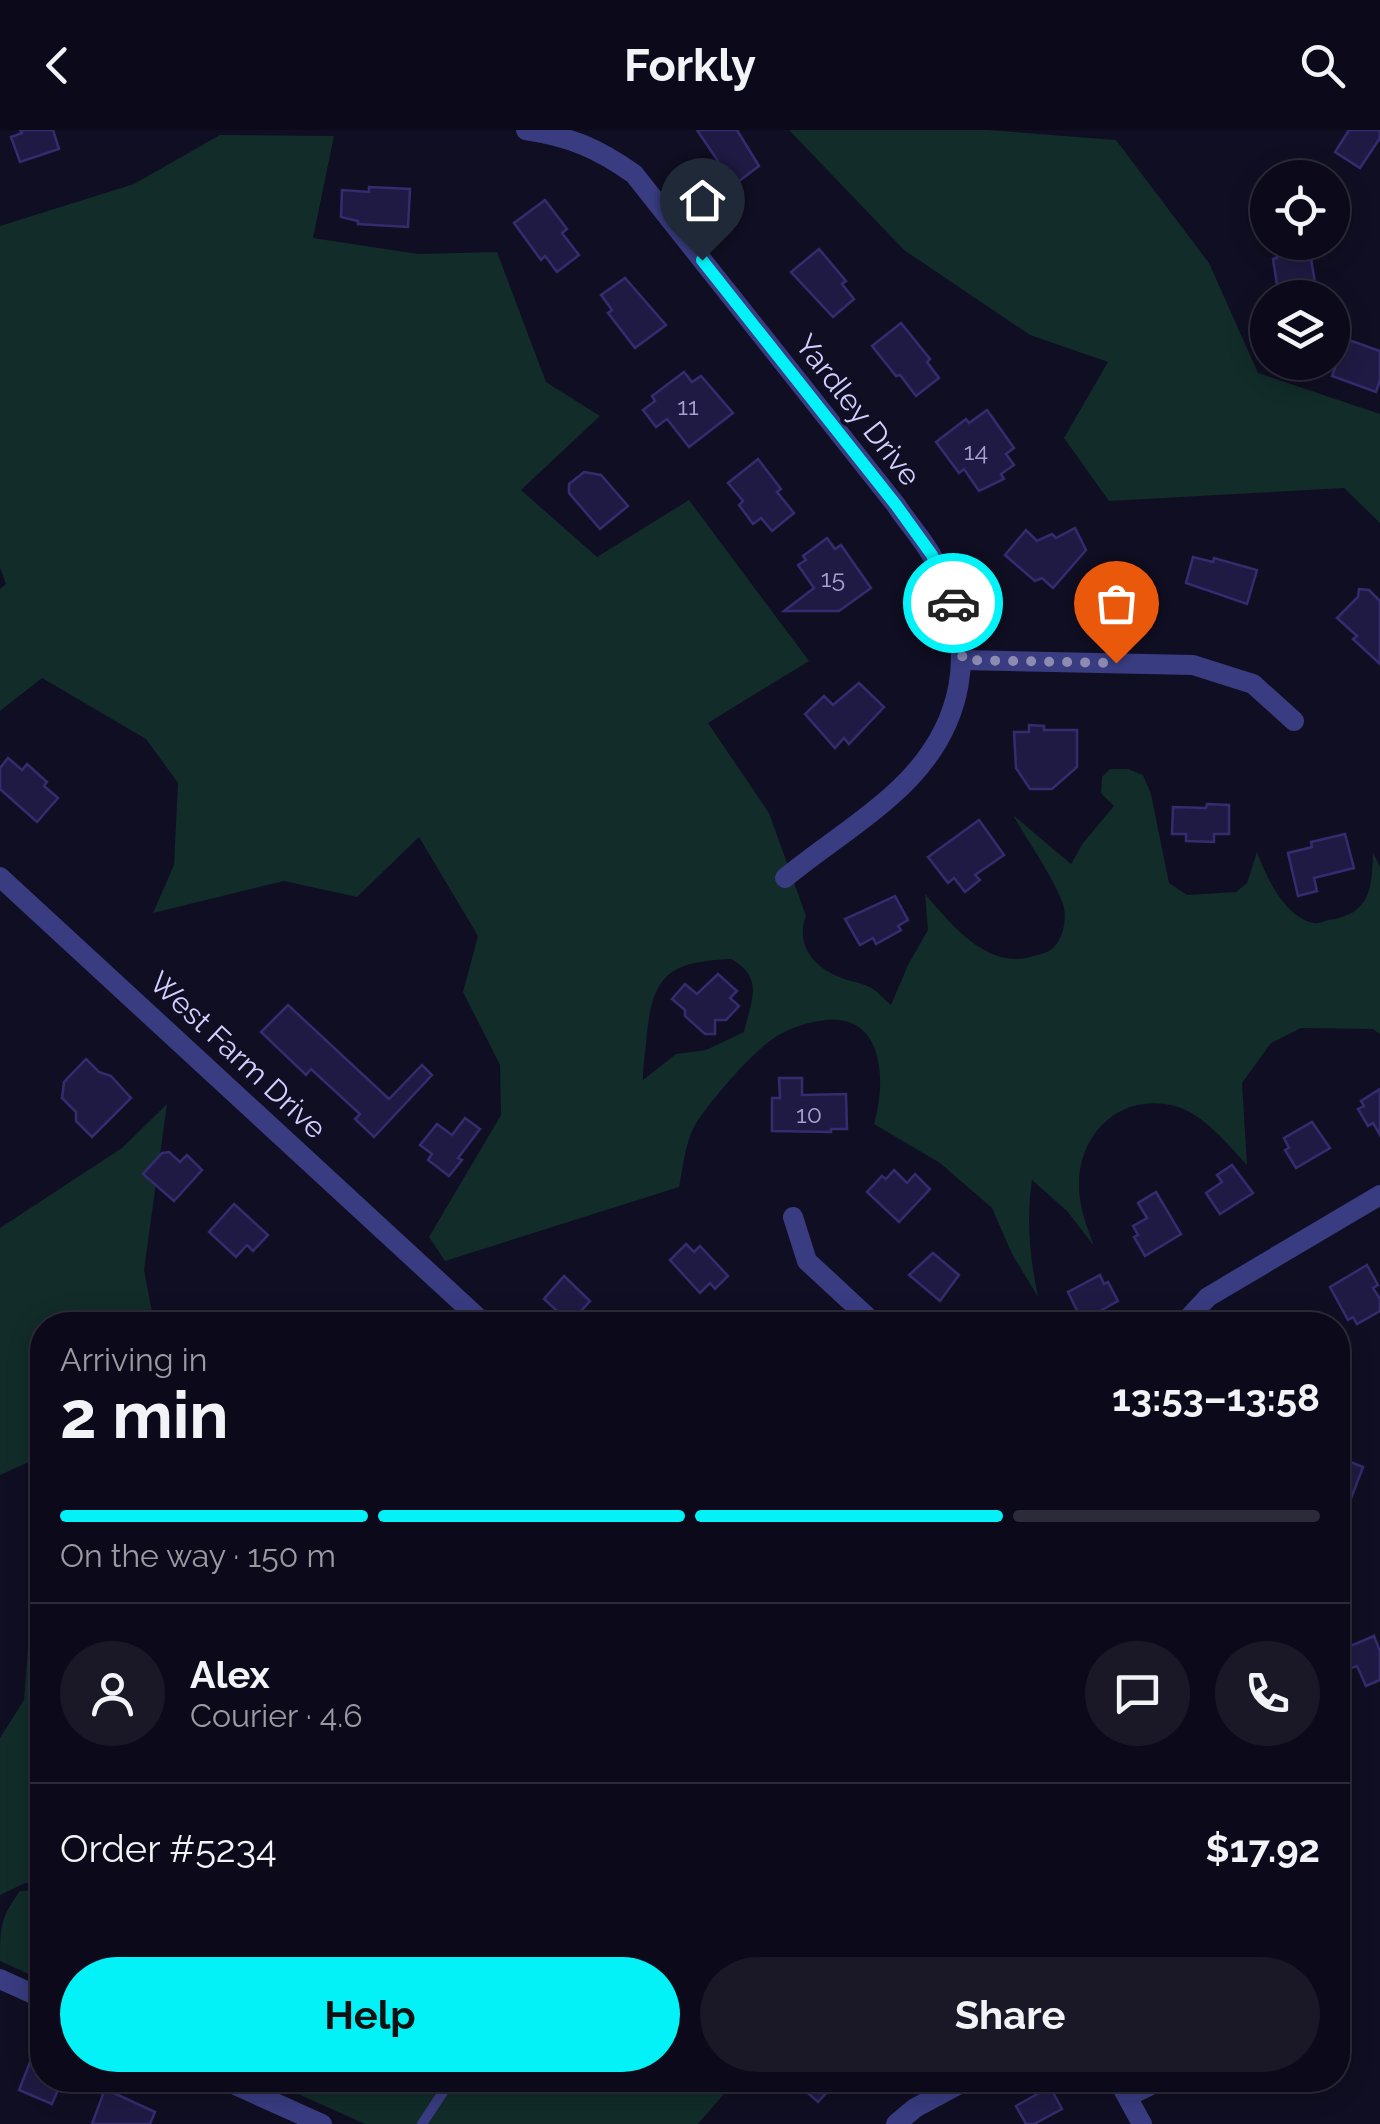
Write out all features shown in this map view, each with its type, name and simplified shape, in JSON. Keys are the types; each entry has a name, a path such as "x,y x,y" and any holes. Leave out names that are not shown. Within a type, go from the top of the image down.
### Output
{"street":[{"name":"Yardley Drive","path":"526,130 565,133 634,174 896,505 932,555 953,604 963,660 959,691 948,723 924,763 890,798 785,878"},
{"path":"963,660 1193,664 1253,684 1294,721"},
{"name":"West Farm Drive","path":"0,877 472,1312"},
{"path":"1194,1312 1208,1297 1380,1195"},
{"path":"792,1217 807,1262 862,1312"},
{"path":"0,1979 30,1993"},
{"path":"251,2092 322,2124"},
{"path":"896,2124 944,2092"},
{"path":"1125,2092 1142,2124"}],"lane":[{"path":"422,2124 443,2092"},
{"path":"1130,2101 1148,2092"}],"green space":[{"path":"789,130 988,130 1116,140 1209,263 1250,355 1250,380 1279,380 1380,414 1380,523 1344,488 1109,501 1064,438 1108,362 1030,335 904,250"},
{"path":"220,135 334,136 313,238 418,254 497,252 546,382 600,416 521,490 597,557 689,500 809,661 708,723 769,813 806,916 805,946 823,968 869,987 891,1005 928,930 925,894 959,931 986,951 1017,959 1049,951 1062,932 1063,904 1013,815 1071,864 1114,806 1101,793 1102,777 1110,769 1128,769 1143,775 1151,794 1169,883 1187,895 1236,892 1247,883 1257,852 1285,904 1303,919 1320,923 1343,917 1361,905 1370,888 1373,852 1380,867 1380,1034 1373,1029 1301,1028 1271,1043 1242,1083 1247,1165 1205,1123 1175,1106 1137,1105 1107,1121 1095,1133 1081,1166 1080,1202 1094,1246 1067,1211 1032,1180 1030,1239 1038,1297 1012,1254 992,1208 940,1163 874,1124 880,1087 876,1051 857,1026 841,1020 819,1021 787,1031 761,1048 740,1069 694,1127 679,1187 445,1261 429,1237 501,1115 500,1065 463,992 478,936 419,837 357,897 284,881 153,913 174,865 178,783 146,739 42,678 0,711 0,589 6,584 0,567 0,226 134,184","holes":["731,959 742,966 753,991 744,1032 706,1050 676,1054 643,1080 650,1012 661,983 670,974 694,963"]},
{"path":"167,1104 144,1270 152,1312 30,1312 30,1461 0,1475 0,1228 122,1148"},
{"path":"30,1625 30,1883 0,1895 0,1738 24,1700"},
{"path":"20,1891 30,1891 30,1975 0,1961 5,1916"},
{"path":"294,2092 726,2092 698,2124 365,2124"}],"building":[{"path":"20,130 53,130 59,149 20,162 11,137 22,133"},
{"path":"697,130 737,130 759,166 734,185"},
{"path":"1349,130 1380,130 1380,138 1360,168 1335,152"},
{"path":"369,187 410,189 408,227 358,224 341,217 342,190 369,192"},
{"path":"545,200 567,229 562,233 579,255 557,272 545,256 541,260 514,223"},
{"path":"819,249 846,281 842,284 854,299 833,317 791,272"},
{"path":"1273,260 1311,260 1315,280 1276,280"},
{"path":"625,278 666,325 635,348 608,313 612,310 601,295"},
{"path":"901,323 930,359 927,362 939,378 916,396 872,346"},
{"path":"1350,340 1380,351 1376,392 1343,380 1350,380"},
{"path":"684,372 692,382 701,376 733,413 689,447 667,419 656,427 643,410 655,401 652,396"},
{"path":"987,410 1014,448 1006,454 1014,465 1001,474 1004,479 979,491 964,469 959,473 936,442 966,419 969,423"},
{"path":"758,459 794,513 772,531 761,518 753,524 739,505 743,501 728,483"},
{"path":"584,472 601,475 628,506 600,529 569,493 569,484"},
{"path":"1075,528 1086,550 1053,588 1042,578 1035,581 1005,555 1026,530 1037,541 1052,534 1056,538"},
{"path":"827,538 835,549 841,545 871,588 839,611 784,611 814,588 798,565 806,560 803,556"},
{"path":"1193,557 1213,562 1214,558 1257,570 1247,604 1186,583"},
{"path":"1359,589 1369,590 1380,601 1380,664 1337,618 1358,597"},
{"path":"859,683 884,707 849,744 844,738 835,748 805,714 824,696 833,705"},
{"path":"1029,725 1044,726 1044,730 1077,730 1077,767 1052,789 1030,789 1016,768 1014,732 1029,732"},
{"path":"8,758 22,770 27,764 58,798 37,822 0,789 0,768"},
{"path":"1207,804 1229,805 1229,834 1214,834 1214,842 1186,841 1186,834 1172,834 1173,807 1206,808"},
{"path":"979,820 1004,855 975,875 980,880 965,892 954,878 948,883 928,857"},
{"path":"1345,834 1354,868 1314,878 1317,891 1298,896 1288,853 1312,847 1311,842"},
{"path":"895,896 908,920 898,926 901,930 876,944 873,938 860,945 845,919"},
{"path":"718,974 737,991 730,998 739,1006 726,1020 715,1020 715,1034 705,1034 672,999 685,984 697,994"},
{"path":"288,1005 389,1099 422,1065 432,1075 374,1137 355,1119 360,1114 311,1069 306,1075 261,1032"},
{"path":"86,1059 99,1072 111,1076 131,1098 92,1137 62,1098 64,1082"},
{"path":"779,1078 802,1078 802,1095 846,1094 847,1129 772,1131 772,1098 780,1098"},
{"path":"1380,1089 1380,1135 1373,1123 1368,1126 1358,1109 1364,1106 1361,1101"},
{"path":"465,1118 480,1129 449,1176 428,1160 432,1154 420,1145 437,1124 452,1135"},
{"path":"1312,1122 1330,1148 1296,1168 1285,1150 1289,1148 1284,1138"},
{"path":"169,1152 180,1162 187,1155 202,1170 174,1201 143,1174 162,1153"},
{"path":"1232,1165 1253,1193 1220,1214 1206,1193 1222,1182 1217,1175"},
{"path":"894,1170 907,1183 915,1174 930,1189 899,1222 867,1192"},
{"path":"1156,1192 1181,1234 1145,1256 1134,1237 1138,1235 1133,1226 1147,1218 1138,1203"},
{"path":"234,1204 268,1235 253,1251 247,1245 236,1257 209,1232"},
{"path":"686,1244 694,1252 700,1246 728,1276 715,1289 710,1283 700,1293 670,1260"},
{"path":"933,1253 959,1275 940,1301 909,1275"},
{"path":"1367,1265 1378,1285 1373,1288 1380,1299 1380,1311 1357,1324 1353,1317 1350,1319 1350,1312 1344,1312 1330,1287"},
{"path":"1100,1275 1118,1301 1098,1312 1078,1312 1068,1292"},
{"path":"564,1276 590,1301 580,1312 558,1312 544,1299"},
{"path":"1350,1462 1363,1467 1350,1501"},
{"path":"1374,1636 1380,1651 1380,1680 1366,1686 1357,1666 1350,1669 1350,1646"},
{"path":"30,2062 30,2092 57,2092 52,2104 19,2090"},
{"path":"104,2092 155,2112 150,2124 92,2124"},
{"path":"807,2092 827,2092 818,2102"},
{"path":"1041,2092 1053,2092 1062,2109 1034,2124 1026,2124 1016,2106"}],"way so far":[{"path":"953,603 963,660 1116,663"}],"route":[{"path":"702,260 896,505 932,555 953,603"}]}
